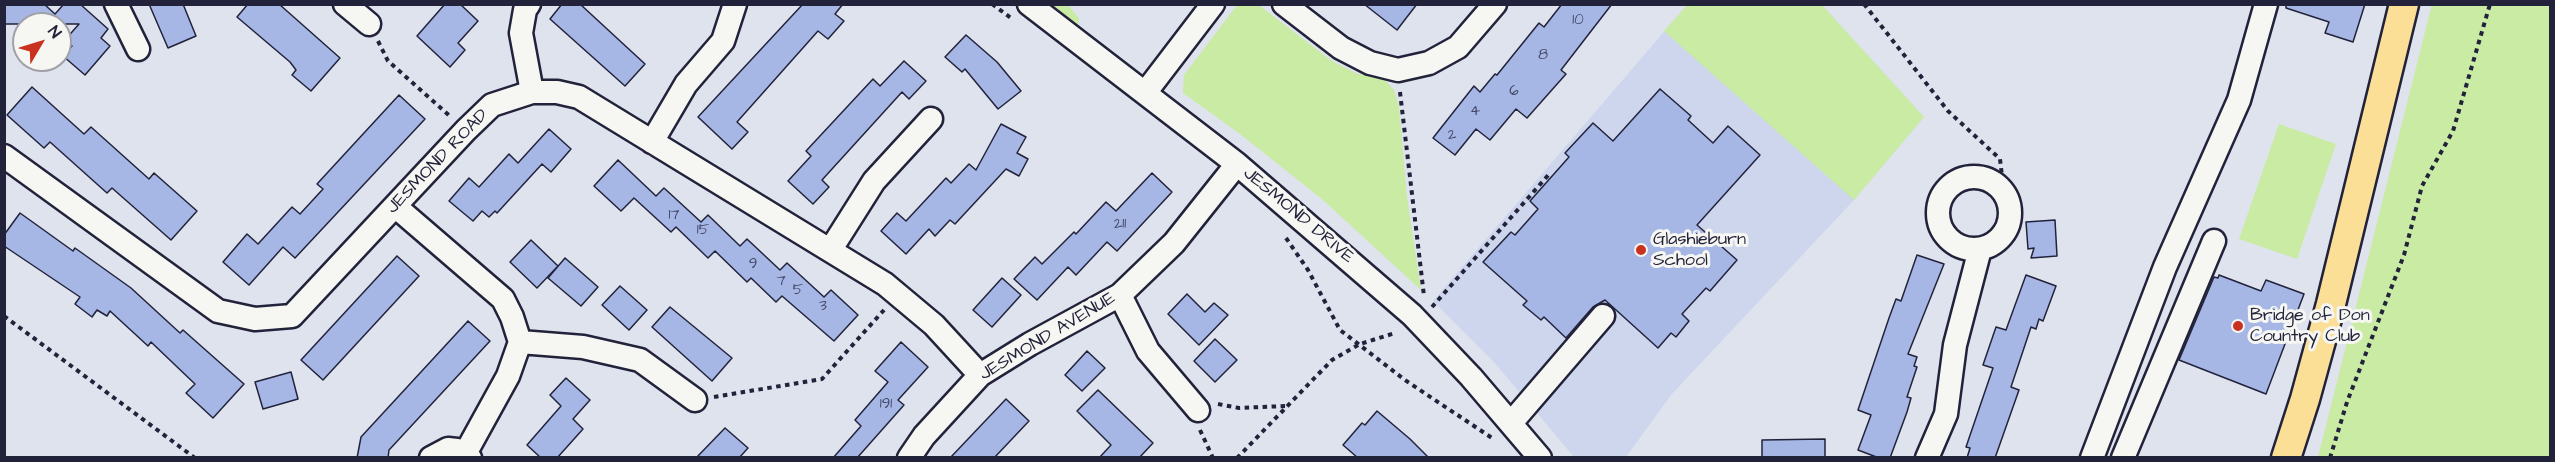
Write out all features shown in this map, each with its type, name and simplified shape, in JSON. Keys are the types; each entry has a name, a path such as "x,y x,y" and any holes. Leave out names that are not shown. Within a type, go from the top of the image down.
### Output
{"main road":[{"path":"2286,458 2306,399 2331,304 2404,4"}],"street":[{"path":"116,4 138,49"},
{"path":"345,4 369,24"},
{"path":"529,4 525,10 521,33 532,92"},
{"path":"652,142 686,84 723,41 735,4"},
{"name":"JESMOND DRIVE","path":"1029,4 1237,164 1412,315 1540,458"},
{"path":"1144,93 1213,4"},
{"path":"1284,4 1341,48 1371,63 1398,70 1429,63 1458,47 1495,4"},
{"path":"2092,458 2165,267 2239,100 2266,4"},
{"name":"JESMOND ROAD","path":"4,156 218,311 255,319 292,316 492,105 532,92 557,92 579,97 831,249 899,294 934,325 980,375"},
{"path":"831,249 874,181 931,119"},
{"name":"JESMOND AVENUE","path":"909,458 924,436 980,375 1030,344 1120,295 1174,243 1237,164"},
{"path":"1969,178 1982,178 1993,183 2008,202 2010,214 2001,237 1992,245 1980,249 1967,249 1955,245 1946,236 1938,219 1940,200 1947,189 1957,181 1969,178"},
{"path":"395,206 503,299 520,342 508,376 468,456 448,449 430,458"},
{"path":"2123,458 2214,241"},
{"path":"1927,458 1946,414 1955,345 1980,249"},
{"path":"1120,295 1148,351 1198,410"},
{"path":"1510,423 1603,316"},
{"path":"520,342 583,347 640,360 695,400"}],"path":[{"path":"992,4 1020,25"},
{"path":"1864,4 1948,111 2000,159 2002,176 1993,183"},
{"path":"2330,458 2351,391 2404,255 2422,186 2452,131 2490,4"},
{"path":"369,24 388,61 466,130"},
{"path":"1398,70 1425,301"},
{"path":"1432,308 1551,172"},
{"path":"1278,231 1291,243 1340,330 1405,380 1494,440"},
{"path":"695,400 822,379 899,294"},
{"path":"4,316 195,458"},
{"path":"1237,458 1332,360 1360,344 1395,333"},
{"path":"1198,410 1210,402 1239,408 1286,406"}],"shaded area":[{"name":"Glashieburn School","path":"1687,5 1822,5 1924,117 1854,200 1671,395 1626,457 1574,457 1494,362 1433,301"}],"green space":[{"path":"2432,4 2550,5 2550,457 2318,457"},
{"path":"1046,5 1068,5 1079,18 1078,28"},
{"path":"1237,5 1260,6 1332,61 1358,74 1383,78 1394,90 1399,107 1407,197 1421,290 1323,200 1240,134 1183,93 1184,75"},
{"path":"1687,5 1822,5 1924,117 1854,200 1664,31"},
{"path":"2279,124 2336,144 2297,259 2239,239"}],"building":[{"path":"4,4 44,4 53,12 12,12 12,24 4,24"},
{"path":"64,4 80,4 108,29 101,38 110,46 85,75 72,64 72,32 79,24 72,24 72,12 57,12"},
{"path":"149,4 183,4 196,36 168,48"},
{"path":"248,4 279,4 340,58 311,91 292,75 296,70 290,62 237,17"},
{"path":"445,4 460,4 478,21 458,43 465,50 450,67 417,36"},
{"path":"562,4 580,4 645,64 625,86 550,19"},
{"path":"803,4 843,4 835,14 844,21 828,39 818,31 737,122 748,132 732,149 698,117"},
{"path":"1364,4 1417,4 1397,30"},
{"path":"1562,4 1612,4 1561,70 1566,74 1527,118 1516,109 1490,140 1476,129 1455,155 1433,138 1474,86 1480,92 1495,74 1497,75 1539,23 1544,27"},
{"path":"2286,4 2365,4 2353,42 2325,33 2329,22 2286,8"},
{"path":"966,35 997,62 1021,91 998,109 965,69 962,72 945,57"},
{"path":"904,61 926,81 909,99 902,92 822,180 829,187 813,204 788,181 811,156 806,151 873,79 880,86"},
{"path":"32,87 84,134 91,127 149,179 154,173 197,211 171,240 112,188 107,193 50,142 44,148 7,115"},
{"path":"1660,89 1691,116 1688,120 1713,143 1728,126 1760,155 1697,225 1737,260 1710,291 1706,288 1682,314 1689,321 1676,337 1671,333 1658,348 1605,300 1593,307 1566,338 1544,317 1541,320 1523,305 1527,301 1483,262 1511,232 1515,235 1538,209 1530,201 1569,157 1565,153 1593,123 1613,141"},
{"path":"399,95 425,119 295,258 283,247 249,285 223,262 247,234 258,244 292,207 300,214 323,189 317,184"},
{"path":"1001,124 1026,137 1017,153 1028,159 1019,176 1006,169 955,224 950,220 935,236 929,229 906,254 881,231 897,213 906,221 946,178 951,183 969,164 976,170"},
{"path":"549,129 571,149 551,172 542,164 497,213 495,211 489,217 482,211 473,221 449,201 469,178 479,187 509,154 518,163"},
{"path":"618,160 656,196 664,188 701,222 708,215 740,246 747,239 780,270 787,263 824,297 831,290 858,315 834,341 782,296 776,302 751,278 747,282 715,251 708,258 676,227 671,232 634,198 621,211 594,186"},
{"path":"1152,173 1172,192 1117,251 1107,242 1076,275 1068,267 1037,300 1014,279 1035,257 1042,264 1074,232 1076,234 1106,202 1116,211"},
{"path":"20,213 73,251 75,248 131,288 180,333 183,330 244,384 213,418 186,393 195,384 151,342 148,346 110,311 107,316 97,310 92,317 75,304 80,297 4,246 4,235"},
{"path":"2055,220 2057,256 2031,258 2034,248 2028,249 2026,222"},
{"path":"531,240 558,266 537,288 510,262"},
{"path":"1917,255 1944,264 1908,354 1917,357 1914,366 1917,367 1907,397 1911,398 1907,412 1890,458 1879,458 1858,450 1871,415 1858,410 1896,299 1901,301"},
{"path":"397,256 419,276 323,380 301,360"},
{"path":"565,258 598,287 581,306 548,278"},
{"path":"2026,275 2056,286 2043,321 2039,319 2036,329 2031,327 2011,387 2019,390 1995,458 1967,458 1970,448 1966,447 1993,368 1983,365 1996,327 2006,330"},
{"name":"Bridge of Don Country Club","path":"2219,275 2261,291 2266,280 2304,294 2266,394 2179,360 2214,277 2218,278"},
{"path":"1002,278 1021,295 992,327 973,310"},
{"path":"620,286 647,310 629,330 602,305"},
{"path":"1187,294 1205,312 1214,303 1228,315 1199,345 1168,314"},
{"path":"670,307 732,358 712,381 652,327"},
{"path":"468,321 490,341 389,450 388,458 357,458 361,437"},
{"path":"1215,339 1237,360 1215,382 1194,361"},
{"path":"901,342 928,367 898,400 904,405 857,458 833,458 861,426 855,420 888,382 875,371"},
{"path":"1087,351 1105,368 1082,391 1065,375"},
{"path":"291,372 298,399 263,409 255,382"},
{"path":"566,378 590,400 573,419 583,429 557,458 541,458 527,445 561,406 550,395"},
{"path":"1098,390 1153,443 1139,458 1099,458 1111,445 1077,411"},
{"path":"1006,399 1029,421 994,458 950,458"},
{"path":"1377,411 1429,458 1358,458 1343,445 1362,423 1365,425"},
{"path":"725,428 748,448 739,458 696,458"},
{"path":"1825,439 1825,458 1762,458 1762,440"}],"place":[{"name":"Glashieburn School","path":"1641,250"},
{"name":"Bridge of Don Country Club","path":"2238,326"}]}
